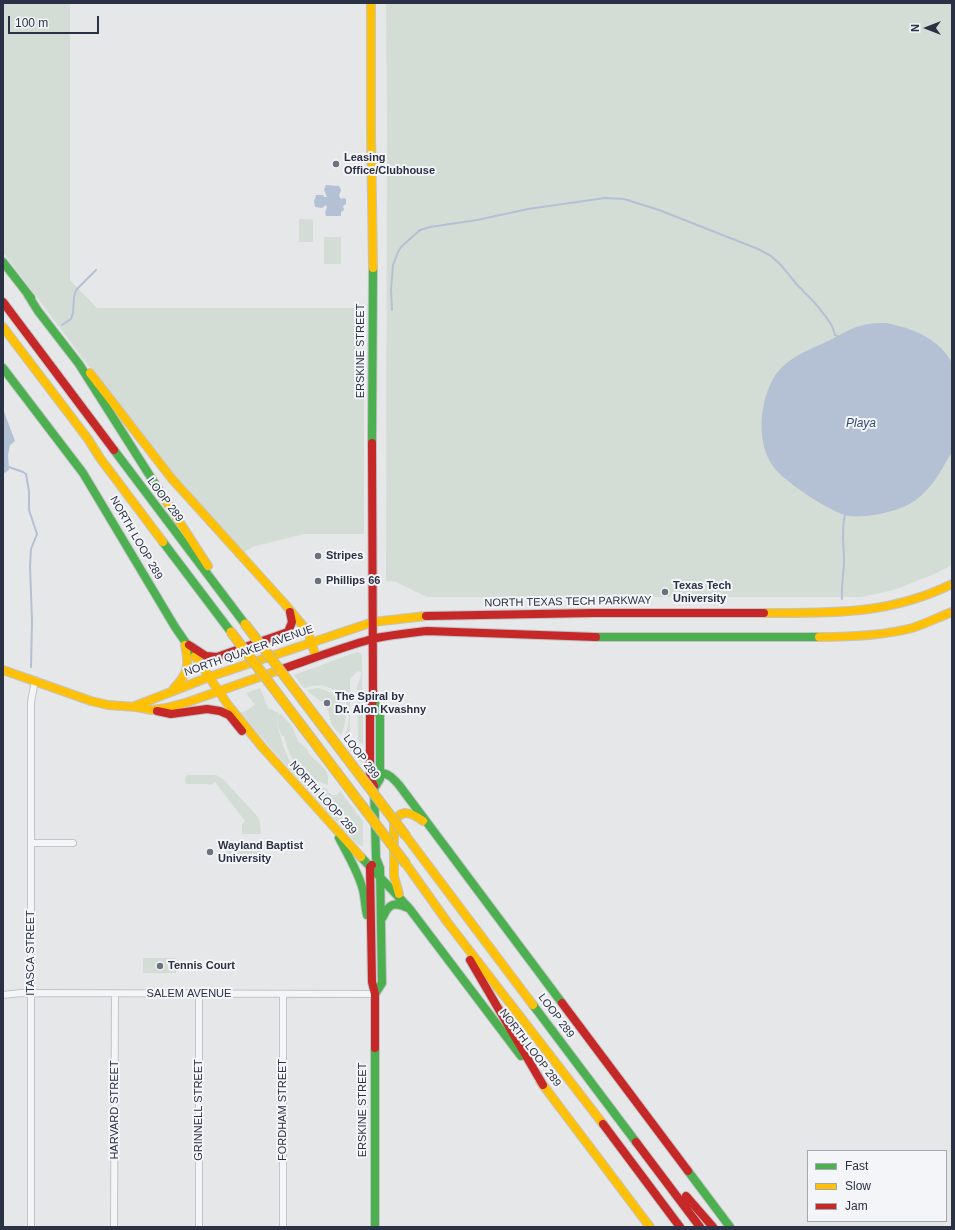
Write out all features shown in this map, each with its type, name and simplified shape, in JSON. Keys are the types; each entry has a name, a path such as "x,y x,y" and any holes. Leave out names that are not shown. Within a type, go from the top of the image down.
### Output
{"main road":[{"name":"ERSKINE STREET","path":"371,3 373,278 373,699 370,716 376,858 380,868 382,921 382,983 375,994"},
{"path":"3,262 38,311 79,364 213,574 240,612 245,624"},
{"path":"28,295 41,308 172,479 308,632 316,657"},
{"name":"LOOP 289","path":"3,302 234,612 245,624 406,836 700,1227"},
{"path":"3,326 84,433 100,458 406,864 448,923 580,1093 680,1227"},
{"path":"3,338 41,384 84,441 100,458"},
{"name":"NORTH LOOP 289","path":"3,368 83,473 151,588 218,691 262,748 409,908 650,1227"},
{"name":"NORTH TEXAS TECH PARKWAY","path":"372,622 426,616 593,613 834,613 865,611 918,599 952,584"},
{"path":"184,640 206,656 217,657 288,632 292,626 290,611"},
{"path":"373,638 402,632 427,631 598,637 865,636 923,624 952,612"},
{"name":"NORTH QUAKER AVENUE","path":"134,707 209,677 372,622"},
{"name":"NORTH QUAKER AVENUE","path":"3,670 35,680 88,700 110,705 152,710 174,706 373,638"},
{"path":"170,692 181,682 188,669 184,640"},
{"name":"ERSKINE STREET","path":"372,783 380,779 380,717 373,699"},
{"path":"152,710 171,714 207,709 220,711 229,716 248,738 262,748"},
{"path":"380,772 388,774 399,785 730,1227"},
{"path":"400,898 394,876 395,819 401,814 413,814 432,830"},
{"path":"329,822 351,859 360,881 364,895 371,949"},
{"path":"370,867 376,858"},
{"name":"ERSKINE STREET","path":"370,867 372,982 375,994 375,1227"},
{"path":"382,921 386,909 391,905 397,904 409,908"},
{"path":"448,923 543,1085"},
{"path":"610,1106 626,1117 692,1204 713,1227"}],"street":[{"name":"ITASCA STREET","path":"31,1227 31,702 35,680"},
{"path":"31,843 73,843"},
{"name":"SALEM AVENUE","path":"3,995 31,993 375,994"},
{"name":"HARVARD STREET","path":"114,994 114,1227"},
{"name":"GRINNELL STREET","path":"199,1227 200,994"},
{"name":"FORDHAM STREET","path":"283,994 283,1227"}],"shaded area":[{"path":"3,3 70,3 70,280 97,308 364,308 364,534 304,534 252,547 244,553 176,479 111,396 3,252"},
{"path":"386,3 952,3 952,565 932,575 894,590 861,597 427,597 396,582 386,581"},
{"path":"299,219 311,219 313,221 313,242 299,242"},
{"path":"324,237 341,237 341,264 324,264"},
{"path":"357,652 362,655 363,744 358,741 357,687 361,672 358,671 350,679 350,740 354,752 357,752 363,748 363,763 354,755 343,738 348,727 349,716 347,706 342,697 335,691 326,687 316,685 304,688 294,675"},
{"path":"260,688 268,708 279,713 279,716 280,713 292,726 298,741 326,771 328,785 311,777 298,767 278,726 278,717 277,723 287,756 297,770 310,781 327,789 332,795 337,795 340,791 363,821 363,846 357,844 284,764 242,714 241,712 246,711 255,705 246,693"},
{"path":"318,688 334,695 343,705 346,719 341,735 332,724 324,704 307,690"},
{"path":"187,775 216,775 223,779 258,817 261,834 242,834 242,825 245,821 215,782 211,785 186,784 185,778"},
{"path":"232,841 259,841 260,856 258,858 238,858 229,855 226,851 226,846"},
{"name":"Tennis Court","path":"143,958 176,958 176,973 143,973"}],"water":[{"path":"326,185 339,186 341,190 339,196 341,199 346,199 346,204 343,206 344,210 341,212 341,216 326,216 326,205 322,208 315,207 314,200 316,195 323,195 324,197 327,197 324,190"},
{"name":"Playa","path":"886,323 915,331 924,336 940,347 952,363 952,452 935,480 916,500 893,511 875,515 849,516 841,514 821,504 789,482 775,469 764,447 762,435 763,409 770,385 776,374 792,359 856,327"},
{"path":"3,409 15,441 10,445 8,455 9,470 3,474"}],"waterway":[{"path":"392,310 391,290 393,265 401,247 420,230 528,209 605,198 624,199 659,210 758,249 771,256 816,304 832,326 835,335 838,336"},
{"path":"62,325 71,319 76,290 96,270"},
{"path":"9,467 26,474 29,491 29,510 37,534 31,549 30,566 32,621 31,667"},
{"path":"842,599 844,561 843,532 845,514"}],"traffic: fast":[{"path":"3,262 31,298"},
{"path":"372,443 373,268"},
{"path":"28,295 38,311 79,364 164,498"},
{"path":"3,368 83,473 175,627 195,656"},
{"path":"114,450 245,624"},
{"path":"163,542 231,632"},
{"path":"596,637 819,637"},
{"path":"374,700 380,717 380,779 375,787"},
{"path":"370,779 378,772 385,773 395,780 562,1003"},
{"path":"374,786 376,858 380,868 382,983 375,994"},
{"path":"339,838 361,883 367,915"},
{"path":"361,857 409,908 521,1056"},
{"path":"383,917 387,909 392,905 399,905 408,908"},
{"path":"533,1005 636,1142"},
{"path":"375,1048 375,1227"},
{"path":"688,1171 730,1227"}],"traffic: slow":[{"path":"371,3 373,268"},
{"path":"3,327 88,439 100,458 163,542"},
{"path":"90,373 172,479 284,603 308,632 316,657"},
{"path":"164,498 208,566"},
{"path":"764,613 837,612 883,607 906,602 952,584"},
{"path":"819,637 866,636 901,631 952,612"},
{"path":"135,706 209,677 373,622 426,616"},
{"path":"245,624 406,836"},
{"path":"231,632 406,864"},
{"path":"174,688 183,678 187,668 185,645"},
{"path":"195,656 228,705 262,747 361,857"},
{"path":"3,670 91,701 108,705 152,710 188,702 285,668"},
{"path":"399,894 394,876 394,824 403,813 411,814 423,821"},
{"path":"406,836 533,1005"},
{"path":"406,864 448,923 603,1124"},
{"path":"540,1081 650,1227"}],"traffic: jam":[{"path":"3,302 114,450"},
{"path":"372,443 373,699 370,716 370,779 374,786"},
{"path":"189,645 206,656 217,657 288,632 292,622 290,612"},
{"path":"426,616 593,613 764,613"},
{"path":"285,668 372,639 427,631 596,637"},
{"path":"157,711 171,714 207,709 220,711 229,715 242,731"},
{"path":"372,865 370,867 372,982 375,994 375,1048"},
{"path":"470,960 543,1085"},
{"path":"562,1003 688,1171"},
{"path":"603,1124 680,1227"},
{"path":"636,1142 700,1227"},
{"path":"686,1196 713,1227"}],"place":[{"name":"Leasing Office/Clubhouse","path":"336,164"},
{"name":"Stripes","path":"318,556"},
{"name":"Phillips 66","path":"318,581"},
{"name":"Texas Tech University","path":"665,592"},
{"name":"The Spiral by Dr. Alon Kvashny","path":"327,703"},
{"name":"Wayland Baptist University","path":"210,852"},
{"name":"Tennis Court","path":"160,966"}]}
